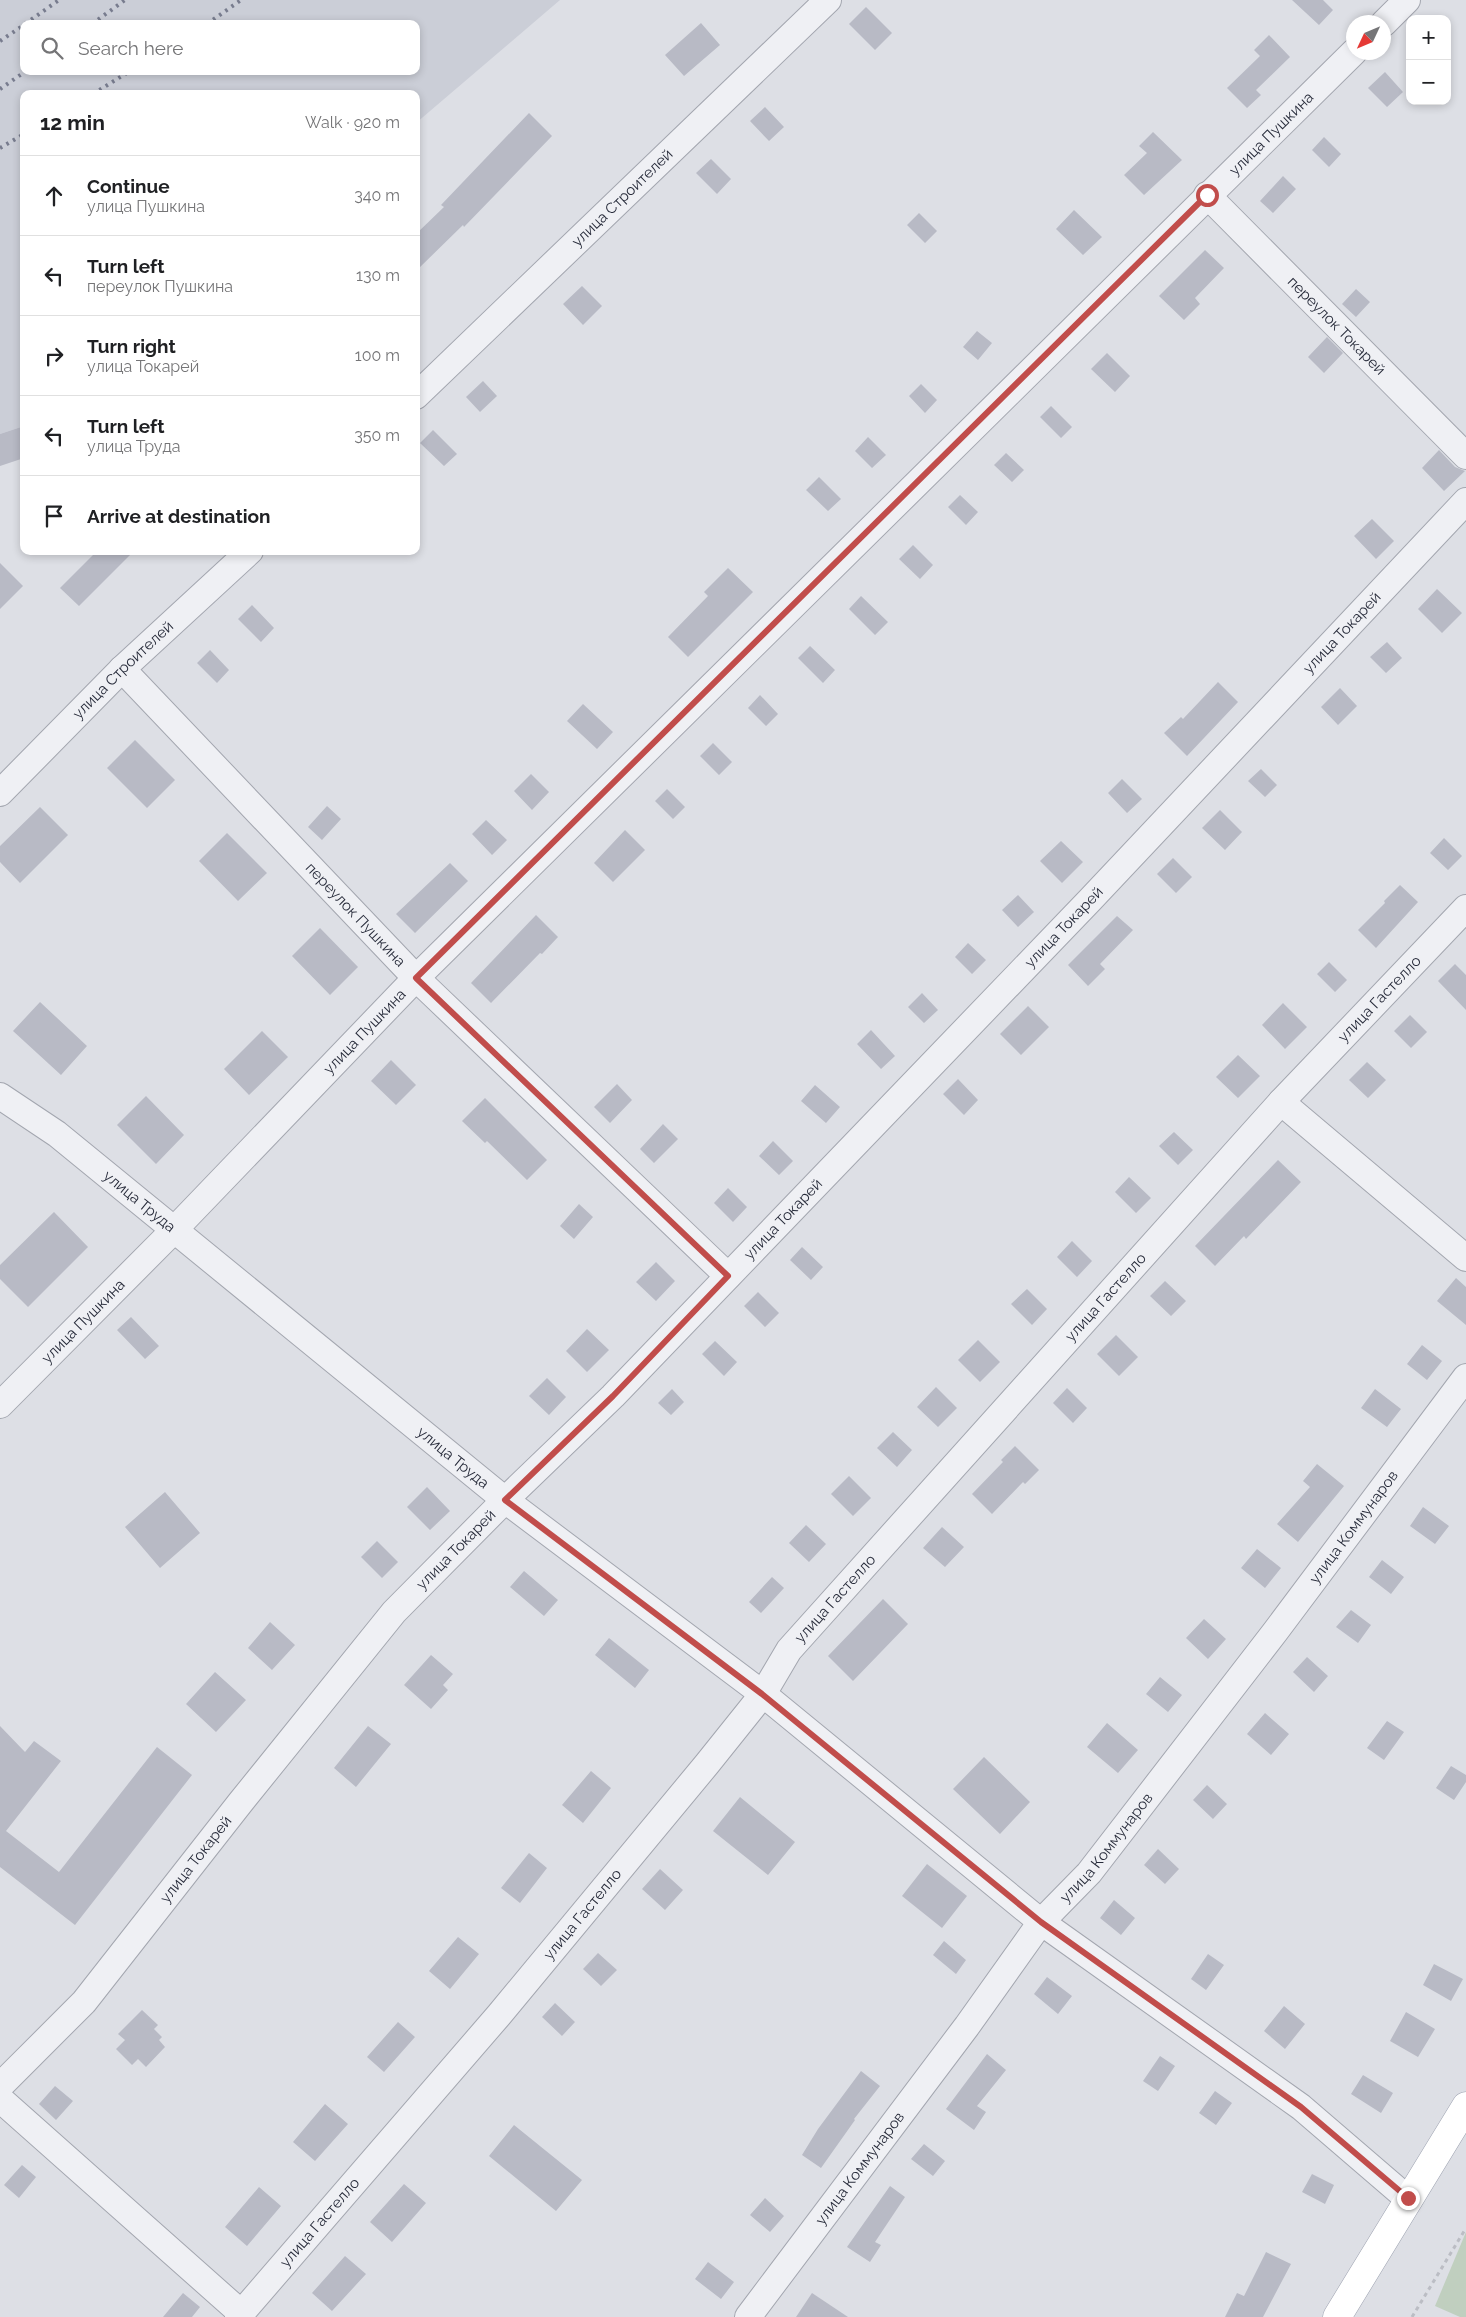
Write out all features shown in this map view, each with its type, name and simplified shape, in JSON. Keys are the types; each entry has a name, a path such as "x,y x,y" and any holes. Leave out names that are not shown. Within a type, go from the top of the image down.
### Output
{"main road":[{"path":"1336,2317 1466,2106"}],"street":[{"name":"улица Строителей","path":"420,392 828,0"},
{"path":"1391,16 1407,0"},
{"name":"улица Пушкина","path":"0,1404 174,1230 416,978 1346,60"},
{"name":"переулок Токарей","path":"1207,195 1466,456"},
{"name":"улица Токарей","path":"0,2086 84,2002 240,1803 394,1612 505,1500 613,1396 1090,900 1466,501"},
{"name":"улица Строителей","path":"0,794 122,669 246,555"},
{"name":"переулок Пушкина","path":"122,669 416,978 728,1276"},
{"name":"улица Гастелло","path":"239,2315 499,2015 707,1764 762,1694 789,1650 1281,1102 1466,908"},
{"name":"улица Труда","path":"0,1096 57,1134 505,1500 762,1694 1041,1922 1301,2107 1408,2198"},
{"path":"1281,1102 1466,1258"},
{"name":"улица Коммунаров","path":"748,2317 967,2026 1041,1922 1089,1873 1275,1632 1466,1377"},
{"path":"0,2099 239,2315"}],"path":[{"path":"1412,2317 1466,2228"}],"shaded area":[{"path":"0,0 560,0 420,120 420,90 20,90 20,427 0,434"}],"green space":[{"path":"1466,2232 1466,2317 1460,2317 1435,2306"}],"building":[{"path":"1292,0 1323,0 1333,10 1319,25"},
{"path":"866,7 892,33 875,50 849,24"},
{"path":"701,23 720,45 684,76 665,55"},
{"path":"1269,35 1290,57 1256,90 1261,95 1247,108 1227,88 1260,56 1254,50"},
{"path":"1385,72 1403,92 1387,107 1368,88"},
{"path":"765,107 784,127 769,141 750,121"},
{"path":"529,113 552,136 464,227 463,225 420,267 420,230 444,207 441,205"},
{"path":"1153,132 1182,160 1144,195 1124,175 1147,153 1139,146"},
{"path":"1324,137 1341,154 1329,167 1312,150"},
{"path":"711,159 731,179 717,194 696,173"},
{"path":"1283,176 1296,189 1273,213 1260,201"},
{"path":"1074,210 1102,237 1083,255 1056,229"},
{"path":"919,213 937,231 925,243 907,225"},
{"path":"1205,250 1224,268 1195,298 1200,304 1184,320 1159,296"},
{"path":"582,286 602,306 583,325 563,304"},
{"path":"1356,289 1370,302 1356,317 1342,304"},
{"path":"977,331 992,343 978,360 963,347"},
{"path":"1327,337 1343,353 1324,373 1308,357"},
{"path":"1107,353 1130,376 1115,392 1091,369"},
{"path":"483,381 497,396 480,412 466,397"},
{"path":"921,384 937,400 925,413 909,396"},
{"path":"1051,406 1072,427 1061,438 1040,417"},
{"path":"20,427 20,459 0,466 0,434"},
{"path":"433,430 457,454 444,466 420,443"},
{"path":"868,437 886,455 872,468 855,451"},
{"path":"1439,450 1455,467 1465,471 1444,491 1422,468"},
{"path":"1006,453 1024,470 1012,482 994,465"},
{"path":"819,477 841,499 828,511 806,490"},
{"path":"960,495 978,512 966,525 948,507"},
{"path":"1372,519 1394,541 1376,559 1354,536"},
{"path":"913,545 933,565 920,579 899,559"},
{"path":"93,555 130,555 79,606 60,588"},
{"path":"0,563 23,586 0,609"},
{"path":"728,568 753,592 688,657 668,637 708,596 704,592"},
{"path":"1437,589 1462,613 1442,633 1418,609"},
{"path":"861,596 888,622 875,635 849,609"},
{"path":"252,605 274,628 261,642 238,619"},
{"path":"1387,642 1402,658 1386,673 1370,657"},
{"path":"810,646 835,670 823,683 798,658"},
{"path":"210,650 229,670 217,683 197,663"},
{"path":"1218,682 1238,702 1187,756 1164,733 1181,717 1183,719"},
{"path":"1340,688 1357,706 1338,725 1321,707"},
{"path":"760,695 778,714 766,726 748,708"},
{"path":"583,704 613,732 597,749 567,721"},
{"path":"135,740 175,780 147,808 107,768"},
{"path":"713,743 732,762 719,775 700,756"},
{"path":"1261,769 1277,785 1265,797 1248,781"},
{"path":"531,774 549,792 532,810 514,791"},
{"path":"1122,779 1142,799 1127,813 1108,793"},
{"path":"667,789 685,807 673,819 655,801"},
{"path":"327,806 341,819 322,840 308,827"},
{"path":"40,807 68,835 20,883 0,862 0,846"},
{"path":"1220,810 1242,832 1225,850 1202,828"},
{"path":"486,820 507,840 492,855 472,834"},
{"path":"625,830 645,850 613,882 594,863"},
{"path":"227,833 267,873 238,901 199,861"},
{"path":"1444,838 1462,856 1448,870 1430,853"},
{"path":"1061,841 1083,862 1062,883 1040,861"},
{"path":"1173,858 1192,877 1176,893 1157,874"},
{"path":"450,863 468,881 415,933 396,914"},
{"path":"1400,885 1418,902 1376,948 1358,930"},
{"path":"1018,895 1034,912 1018,927 1002,910"},
{"path":"536,915 558,937 491,1003 471,983"},
{"path":"1117,916 1133,930 1100,964 1105,969 1088,986 1068,965"},
{"path":"320,928 358,967 330,995 292,956"},
{"path":"968,943 986,960 972,974 955,957"},
{"path":"1329,962 1347,980 1335,992 1317,974"},
{"path":"1455,964 1466,975 1466,1010 1438,981"},
{"path":"922,993 938,1010 924,1023 908,1007"},
{"path":"40,1002 87,1046 61,1075 13,1031"},
{"path":"1283,1003 1307,1027 1285,1049 1262,1025"},
{"path":"1028,1006 1049,1027 1021,1055 1000,1034"},
{"path":"1410,1015 1427,1032 1411,1048 1394,1031"},
{"path":"871,1030 895,1056 881,1069 857,1044"},
{"path":"262,1031 288,1057 249,1095 224,1069"},
{"path":"1238,1055 1260,1076 1238,1098 1216,1077"},
{"path":"391,1060 416,1085 396,1105 371,1081"},
{"path":"1367,1062 1386,1080 1368,1098 1349,1080"},
{"path":"958,1079 978,1100 964,1115 943,1094"},
{"path":"617,1084 632,1100 610,1123 594,1107"},
{"path":"815,1085 840,1107 826,1123 801,1101"},
{"path":"146,1096 184,1135 156,1164 117,1125"},
{"path":"485,1098 547,1160 527,1180 487,1141 485,1143 462,1121"},
{"path":"663,1124 678,1139 654,1163 640,1149"},
{"path":"1174,1132 1193,1150 1178,1165 1159,1146"},
{"path":"773,1141 793,1161 779,1175 759,1156"},
{"path":"1278,1160 1301,1182 1246,1239 1244,1236 1215,1266 1195,1246"},
{"path":"1129,1177 1151,1198 1136,1213 1115,1192"},
{"path":"728,1188 747,1207 733,1222 714,1203"},
{"path":"579,1204 593,1217 574,1239 560,1226"},
{"path":"54,1212 88,1247 28,1307 0,1279 0,1265"},
{"path":"1072,1241 1092,1261 1077,1277 1057,1257"},
{"path":"802,1247 823,1267 811,1280 790,1260"},
{"path":"656,1262 675,1281 656,1301 636,1282"},
{"path":"1456,1278 1466,1287 1466,1325 1437,1301"},
{"path":"1165,1281 1186,1301 1171,1316 1150,1296"},
{"path":"1027,1289 1047,1309 1032,1325 1011,1304"},
{"path":"758,1292 779,1313 765,1327 744,1306"},
{"path":"131,1317 159,1346 145,1359 117,1330"},
{"path":"587,1329 609,1350 587,1372 566,1351"},
{"path":"1116,1335 1138,1357 1119,1376 1097,1354"},
{"path":"978,1340 1000,1362 980,1382 958,1360"},
{"path":"715,1341 737,1362 724,1376 702,1354"},
{"path":"1422,1345 1442,1361 1427,1380 1407,1364"},
{"path":"547,1378 566,1397 549,1415 529,1396"},
{"path":"936,1387 957,1408 938,1427 917,1407"},
{"path":"1067,1388 1087,1408 1073,1423 1053,1403"},
{"path":"672,1389 684,1402 671,1415 658,1403"},
{"path":"1375,1389 1401,1409 1387,1427 1361,1408"},
{"path":"893,1432 912,1450 897,1467 877,1448"},
{"path":"1015,1446 1039,1470 1025,1484 1023,1482 992,1514 972,1494 1003,1462 1001,1460"},
{"path":"1317,1464 1344,1486 1298,1542 1277,1524 1310,1487 1303,1481"},
{"path":"849,1476 871,1498 853,1516 831,1494"},
{"path":"427,1487 450,1511 430,1530 407,1507"},
{"path":"165,1492 200,1533 160,1568 125,1527"},
{"path":"1423,1507 1449,1526 1435,1544 1410,1526"},
{"path":"806,1525 826,1544 809,1562 789,1543"},
{"path":"942,1527 964,1547 945,1567 923,1548"},
{"path":"377,1541 398,1562 382,1578 361,1557"},
{"path":"1257,1549 1281,1568 1265,1588 1241,1568"},
{"path":"1382,1560 1404,1577 1391,1594 1369,1577"},
{"path":"524,1571 558,1600 544,1616 510,1587"},
{"path":"772,1577 784,1588 761,1613 749,1602"},
{"path":"883,1599 908,1624 853,1681 828,1656"},
{"path":"1351,1610 1371,1625 1358,1643 1336,1627"},
{"path":"1204,1619 1226,1639 1208,1659 1186,1638"},
{"path":"270,1622 295,1645 272,1670 248,1648"},
{"path":"609,1638 649,1670 635,1688 595,1655"},
{"path":"431,1655 453,1674 443,1685 448,1690 431,1709 404,1685"},
{"path":"1307,1657 1328,1676 1314,1692 1293,1672"},
{"path":"215,1672 246,1700 216,1732 186,1704"},
{"path":"1160,1677 1182,1695 1168,1712 1146,1694"},
{"path":"1265,1713 1289,1734 1271,1755 1247,1734"},
{"path":"1387,1721 1404,1732 1384,1760 1367,1748"},
{"path":"1107,1723 1138,1750 1118,1773 1087,1747"},
{"path":"0,1726 25,1752 34,1741 61,1761 6,1831 59,1872 157,1747 192,1775 75,1925 0,1867"},
{"path":"368,1726 391,1744 356,1787 334,1768"},
{"path":"984,1757 1030,1802 1000,1834 953,1789"},
{"path":"1451,1766 1466,1775 1466,1782 1454,1800 1436,1788"},
{"path":"591,1771 611,1788 583,1823 562,1805"},
{"path":"1207,1785 1227,1804 1213,1819 1193,1800"},
{"path":"740,1797 795,1842 768,1875 713,1831"},
{"path":"1158,1849 1179,1869 1165,1884 1144,1865"},
{"path":"529,1853 547,1868 520,1903 501,1888"},
{"path":"927,1864 967,1896 942,1928 902,1896"},
{"path":"660,1869 683,1890 665,1910 642,1889"},
{"path":"1114,1900 1135,1918 1121,1935 1100,1918"},
{"path":"458,1937 479,1954 450,1989 429,1971"},
{"path":"944,1941 966,1960 956,1974 933,1955"},
{"path":"598,1953 617,1970 601,1986 583,1969"},
{"path":"1208,1954 1224,1965 1206,1990 1191,1979"},
{"path":"1434,1964 1463,1979 1451,2001 1423,1985"},
{"path":"1047,1977 1072,1996 1058,2014 1034,1994"},
{"path":"555,2003 575,2022 562,2036 542,2017"},
{"path":"1284,2006 1305,2024 1285,2049 1264,2031"},
{"path":"142,2010 158,2025 154,2029 162,2037 159,2040 165,2047 146,2067 138,2059 132,2065 116,2049 125,2040 118,2034"},
{"path":"1406,2012 1435,2029 1418,2057 1390,2041"},
{"path":"398,2022 415,2037 384,2072 367,2057"},
{"path":"987,2054 1006,2070 977,2106 986,2112 974,2130 946,2109"},
{"path":"1160,2056 1175,2066 1158,2091 1143,2081"},
{"path":"861,2071 880,2086 854,2119 821,2168 802,2155 818,2129"},
{"path":"1363,2075 1393,2093 1381,2113 1351,2094"},
{"path":"55,2086 73,2101 56,2120 39,2104"},
{"path":"1215,2091 1232,2103 1216,2125 1199,2113"},
{"path":"325,2104 348,2124 315,2161 293,2142"},
{"path":"514,2125 582,2180 556,2211 489,2156"},
{"path":"924,2144 945,2161 933,2176 911,2159"},
{"path":"22,2165 36,2177 19,2198 4,2185"},
{"path":"1312,2174 1334,2185 1325,2204 1302,2192"},
{"path":"404,2184 426,2203 392,2242 370,2222"},
{"path":"890,2186 905,2197 875,2242 881,2245 870,2262 847,2247"},
{"path":"259,2187 281,2206 247,2246 225,2227"},
{"path":"765,2198 784,2216 770,2232 750,2215"},
{"path":"1266,2252 1291,2264 1263,2317 1225,2317 1237,2293 1244,2296"},
{"path":"345,2256 366,2274 332,2311 312,2293"},
{"path":"708,2262 734,2282 721,2299 695,2279"},
{"path":"183,2293 200,2307 192,2317 163,2317"},
{"path":"812,2293 848,2317 796,2317"}],"railway":[{"path":"31,20 59,0"},
{"path":"98,20 125,0"},
{"path":"213,20 241,0"},
{"path":"0,41 20,28"},
{"path":"0,89 20,75"},
{"path":"99,90 124,75"},
{"path":"0,148 20,136"}],"route":[{"path":"1207,195 416,978 728,1276 613,1396 505,1500 762,1694 1041,1922 1301,2107 1408,2198"}]}
